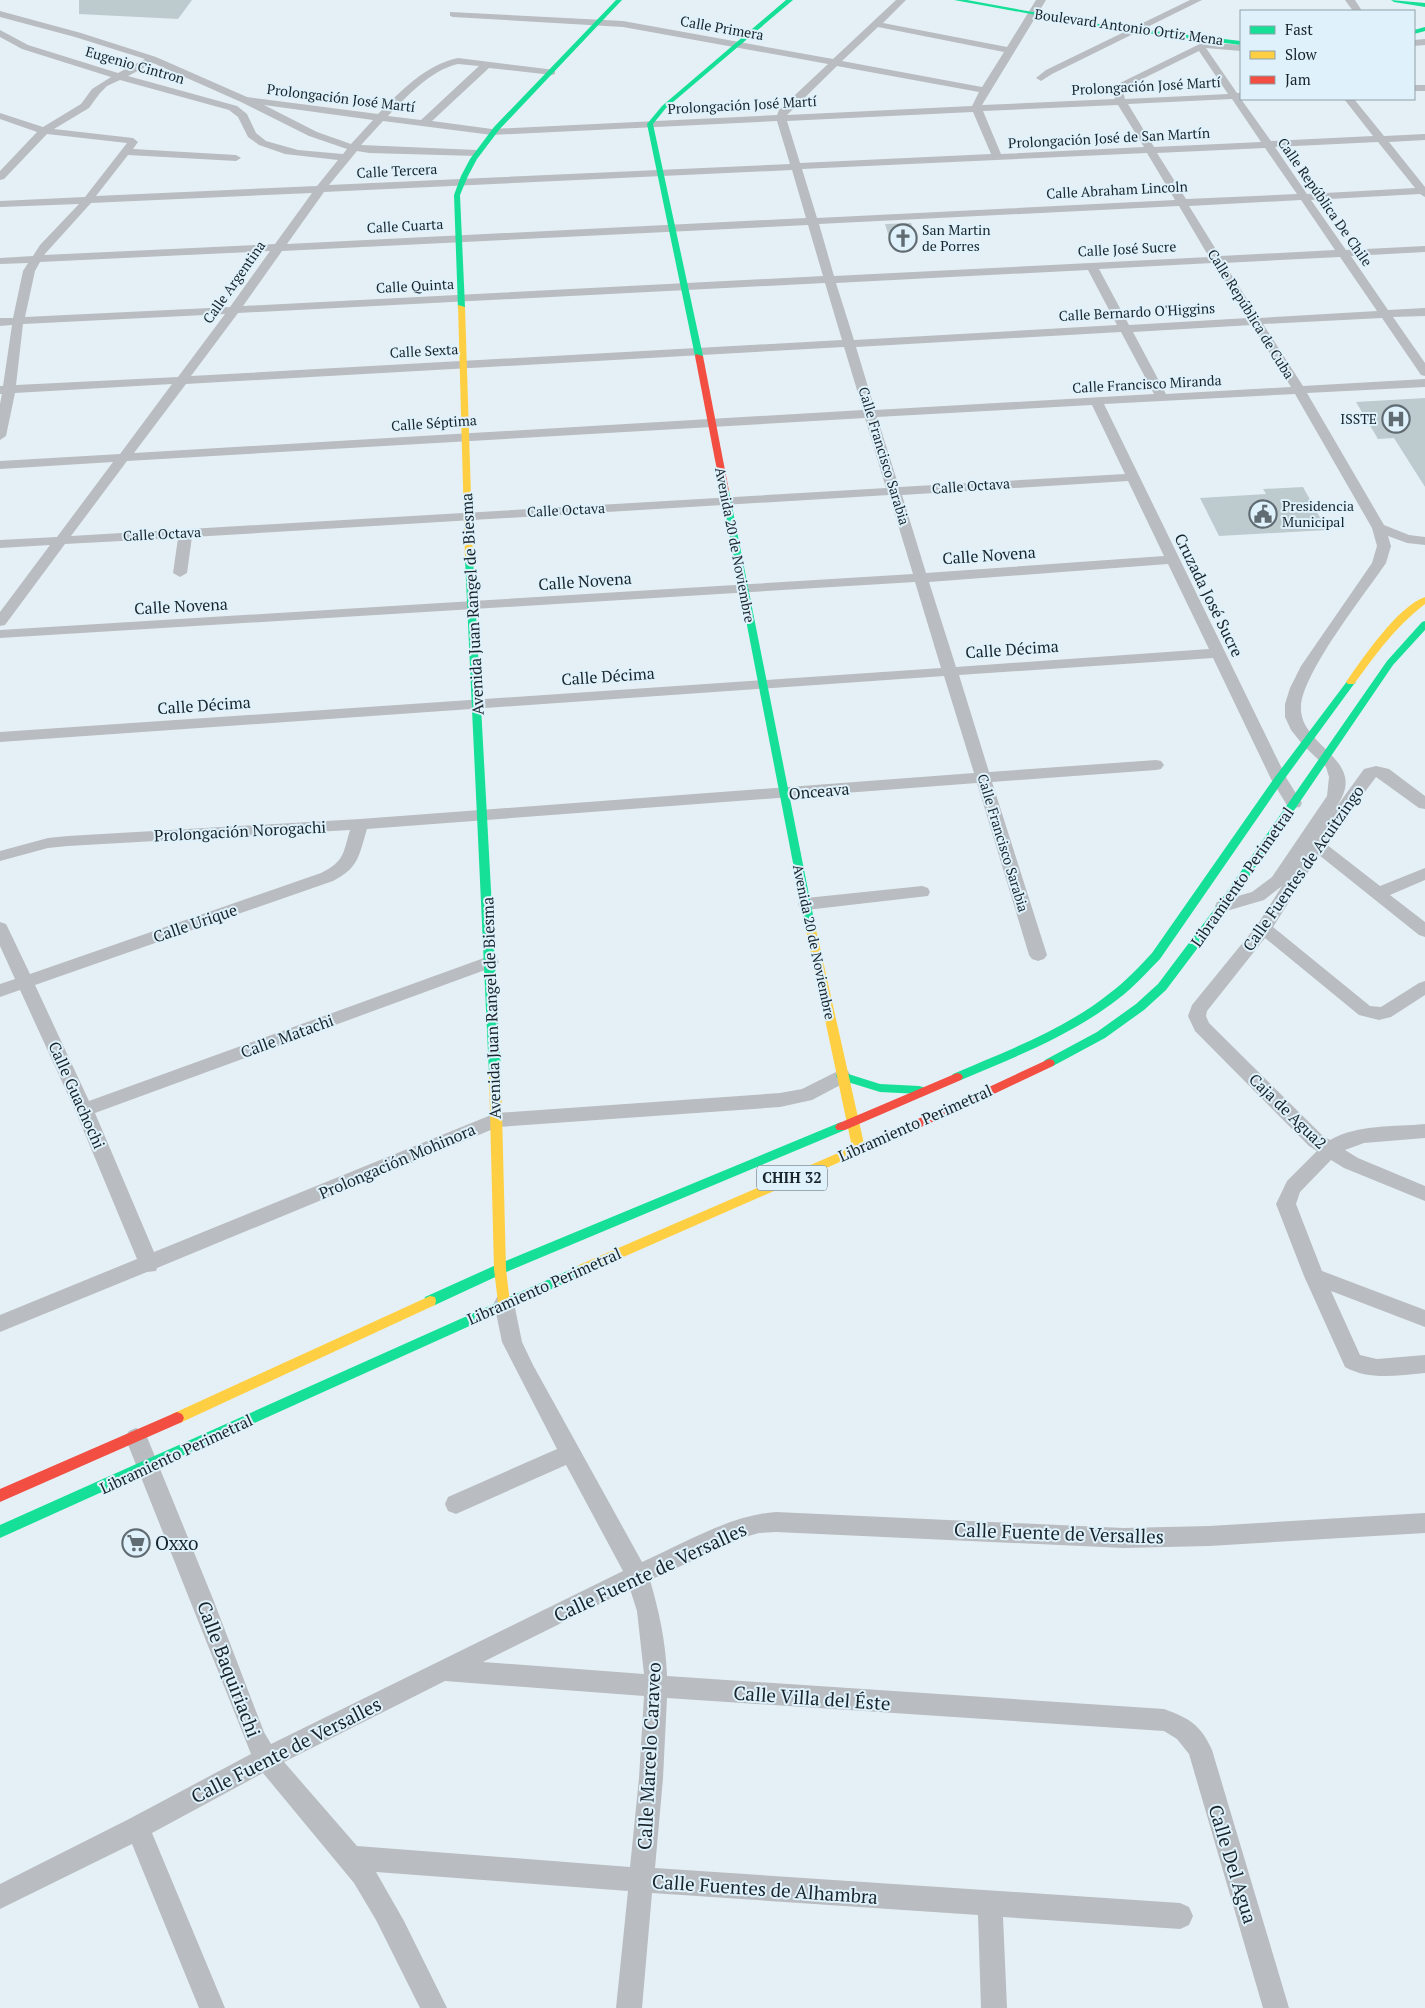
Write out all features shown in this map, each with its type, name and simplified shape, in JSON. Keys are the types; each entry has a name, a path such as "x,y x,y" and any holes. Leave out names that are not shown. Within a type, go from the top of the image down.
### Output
{"street":[{"path":"607,0 596,13 595,16 598,21 612,17 629,0"},
{"name":"Avenida Juan Rangel de Biesma","path":"500,1269 490,962 467,515 464,364 457,195 459,183 492,132 552,72 619,0"},
{"path":"650,124 664,107 790,0"},
{"path":"781,117 783,112 901,0"},
{"name":"Boulevard Antonio Ortiz Mena","path":"957,0 1146,32 1206,45 1240,43"},
{"path":"997,157 977,108 985,90 1041,0"},
{"path":"1168,12 1169,0"},
{"path":"1041,78 1049,72 1168,12 1197,0"},
{"path":"1394,0 1425,5"},
{"name":"Calle Primera","path":"455,11 598,21 737,44 985,90"},
{"path":"0,14 78,35 153,59 245,100 313,134 354,148 390,151 477,153"},
{"path":"876,24 1011,51"},
{"name":"Eugenio Cintron","path":"0,33 25,47 118,76 233,108 243,116"},
{"path":"1121,101 1118,91 1123,85 1206,45 1240,48"},
{"name":"Calle República De Chile","path":"1206,45 1266,144 1425,372"},
{"path":"0,177 44,131 85,106 100,87 153,59"},
{"name":"Calle Argentina","path":"0,622 234,310 277,247 320,190 381,117 427,74 443,64 458,61 552,72"},
{"path":"424,123 486,65"},
{"name":"Prolongación José Martí","path":"245,100 492,132 1237,96"},
{"path":"1350,100 1424,192"},
{"name":"Calle República de Cuba","path":"1121,101 1216,260 1299,390 1379,528 1384,546 1379,563 1308,666 1297,688 1292,704 1299,730 1308,742 1326,757"},
{"path":"263,109 243,116 249,131 255,138 268,145 299,152 346,157"},
{"path":"0,116 44,131 129,140 130,147 87,201 35,260 29,272 4,390 0,436"},
{"name":"Calle Francisco Sarabia","path":"781,117 920,578 1038,955"},
{"name":"Avenida 20 de Noviembre","path":"650,124 659,174 685,287 710,423 806,904 859,1148"},
{"name":"Prolongación José de San Martín","path":"795,167 1425,137"},
{"path":"130,147 236,158"},
{"name":"Calle Tercera","path":"0,204 795,167"},
{"name":"Calle Abraham Lincoln","path":"811,221 1304,196 1424,192"},
{"name":"Calle Cuarta","path":"0,261 811,221"},
{"name":"Calle José Sucre","path":"831,279 1425,249"},
{"path":"1092,266 1162,398"},
{"name":"Calle Quinta","path":"0,322 831,279"},
{"name":"Calle Bernardo O'Higgins","path":"850,343 1425,312"},
{"name":"Calle Sexta","path":"4,390 850,343"},
{"name":"Calle Francisco Miranda","path":"870,414 1425,383"},
{"name":"Cruzada José Sucre","path":"1096,401 1279,779 1294,803"},
{"name":"Calle Séptima","path":"0,465 466,436 870,414"},
{"name":"Calle Octava","path":"0,544 1133,477"},
{"path":"1379,528 1407,539 1425,540"},
{"path":"180,573 186,532"},
{"name":"Calle Novena","path":"0,634 920,578 1172,560"},
{"name":"Libramiento Perimetral","path":"0,1496 136,1437 500,1269 928,1090 1057,1032 1112,998 1133,981 1161,948 1279,779 1382,639 1401,618 1425,600"},
{"name":"Libramiento Perimetral","path":"0,1532 148,1467 504,1303 952,1109 1073,1051 1102,1035 1140,1007 1162,987 1223,906 1390,664 1425,624"},
{"name":"Calle Décima","path":"0,737 1218,653"},
{"path":"1223,906 1258,896 1270,889 1312,841 1335,796 1337,778 1333,766 1326,757"},
{"name":"Onceava","path":"482,816 1156,765"},
{"name":"Calle Fuentes de Acuitzingo","path":"1197,1016 1198,1008 1264,928 1312,841 1370,772 1384,773 1423,800"},
{"name":"Prolongación Norogachi","path":"0,856 48,843 68,841 482,816"},
{"name":"Calle Urique","path":"0,991 327,877 341,870 349,860 360,824"},
{"path":"1312,841 1425,931"},
{"path":"1379,893 1425,874"},
{"path":"806,904 922,892"},
{"name":"Calle Guachochi","path":"0,928 84,1110 149,1264"},
{"path":"1264,928 1360,1008 1371,1014 1385,1012 1425,987"},
{"name":"Calle Matachi","path":"84,1110 490,962"},
{"name":"Caja de Agua2","path":"1197,1016 1201,1026 1316,1141 1351,1164 1425,1194"},
{"path":"842,1076 889,1090 928,1090"},
{"name":"Prolongación Mohinora","path":"0,1324 496,1120 780,1100 806,1095 842,1076"},
{"path":"1425,1132 1368,1136 1345,1141 1330,1151 1295,1184 1288,1195 1286,1204 1348,1355 1356,1365 1372,1367 1425,1364"},
{"name":"Calle Marcelo Caraveo","path":"500,1269 504,1303 512,1342 637,1575 648,1612 655,1656 656,1686 652,1778 629,2008"},
{"path":"1314,1276 1425,1319"},
{"name":"Calle Baquiriachi","path":"136,1437 265,1759 351,1858 374,1894 434,2008"},
{"path":"456,1504 571,1452"},
{"name":"Calle Fuente de Versalles","path":"0,1897 138,1828 265,1759 637,1575 741,1528 767,1522 1124,1538 1209,1536 1425,1523"},
{"name":"Calle Villa del Éste","path":"444,1670 926,1706 1164,1720 1181,1725"},
{"name":"Calle Del Agua","path":"1181,1725 1191,1734 1200,1750 1276,2008"},
{"path":"138,1828 212,2008"},
{"name":"Calle Fuentes de Alhambra","path":"351,1858 642,1880 1180,1916"},
{"path":"990,1904 994,2008"}],"building":[{"path":"79,0 192,0 178,19 79,14"},
{"name":"San Martin de Porres","path":"911,223 918,243 891,244 885,224"},
{"name":"ISSTE","path":"1425,398 1425,487 1394,438 1378,439 1356,402"},
{"name":"Presidencia Municipal","path":"1303,487 1327,530 1219,536 1200,498 1266,494 1263,489"}],"traffic: fast":[{"path":"461,307 457,195 464,176 473,159 496,129 619,0"},
{"path":"699,356 650,124 664,107 790,0"},
{"path":"957,0 1118,28"},
{"path":"1394,0 1425,5"},
{"path":"1118,28 1146,32"},
{"path":"1415,32 1425,29"},
{"path":"1146,32 1240,43"},
{"path":"725,491 810,925"},
{"path":"469,559 495,1074"},
{"path":"1049,1063 1101,1035 1140,1007 1162,987 1223,906 1390,663 1425,624"},
{"path":"957,1077 1026,1047 1072,1024 1113,997 1138,975 1156,956 1279,779 1351,682"},
{"path":"842,1076 880,1088 919,1090"},
{"path":"430,1301 500,1269 841,1127"},
{"path":"0,1532 583,1269"}],"traffic: slow":[{"path":"461,307 469,559"},
{"path":"1351,682 1382,639 1401,618 1425,600"},
{"path":"810,925 859,1149"},
{"path":"495,1074 500,1269 504,1303"},
{"path":"583,1269 861,1148"},
{"path":"177,1418 430,1301"}],"traffic: jam":[{"path":"699,356 725,491"},
{"path":"861,1148 952,1109 1049,1063"},
{"path":"841,1127 957,1077"},
{"path":"0,1496 177,1418"}],"place":[{"name":"San Martin de Porres","path":"903,238"},
{"name":"ISSTE","path":"1396,419"},
{"name":"Presidencia Municipal","path":"1263,514"},
{"name":"Oxxo","path":"136,1543"}]}
